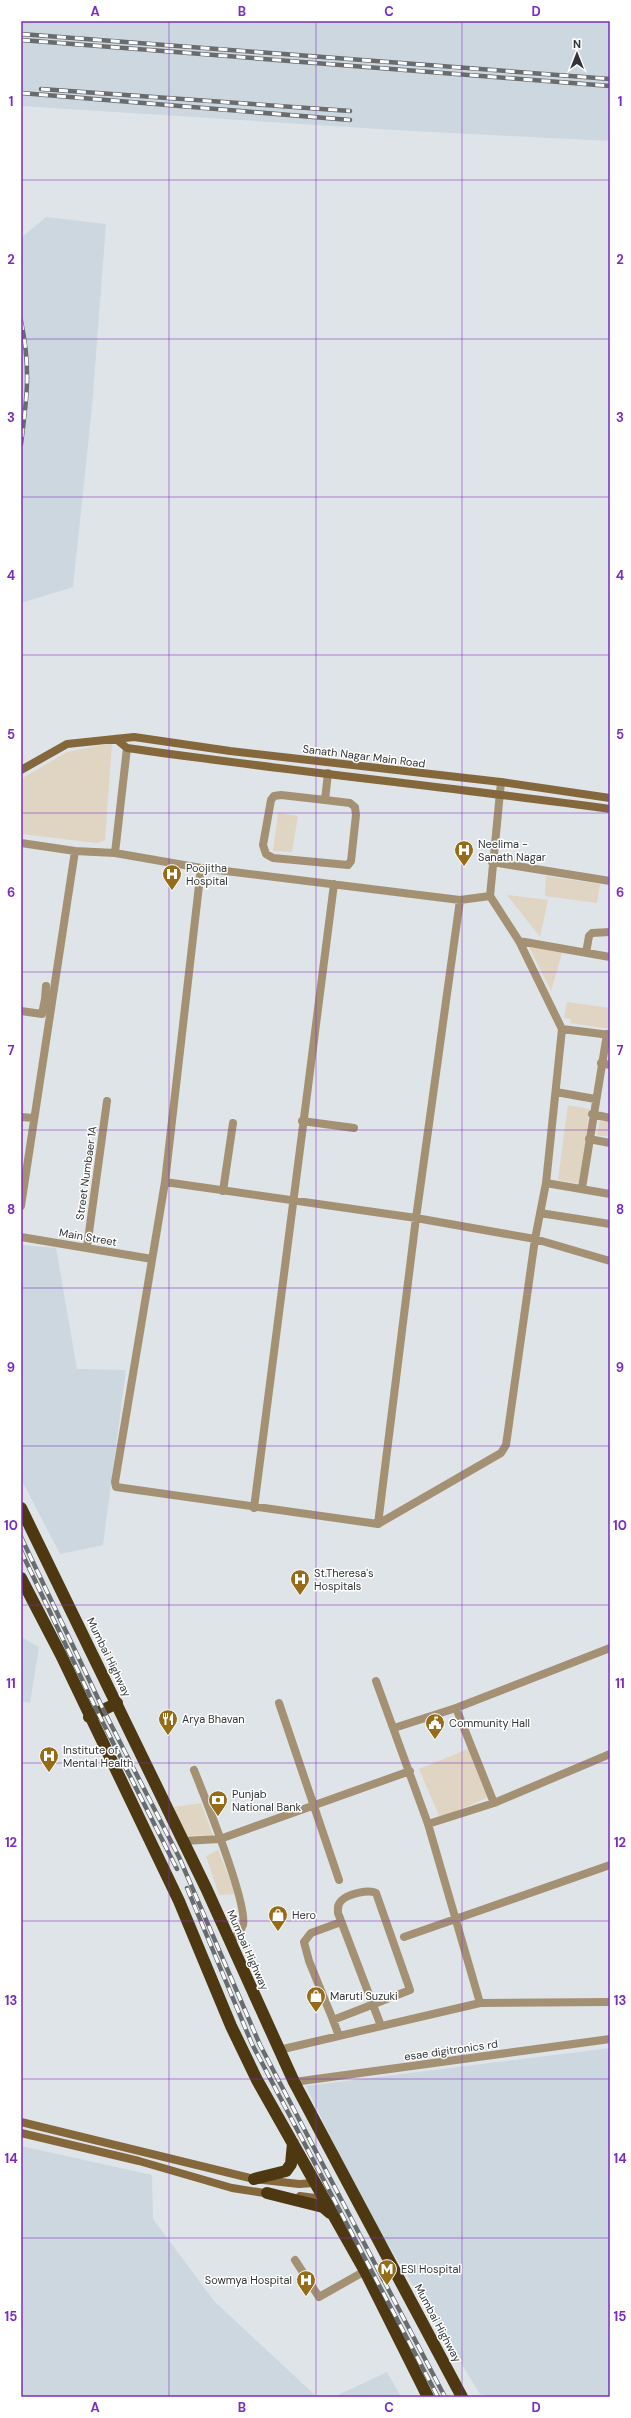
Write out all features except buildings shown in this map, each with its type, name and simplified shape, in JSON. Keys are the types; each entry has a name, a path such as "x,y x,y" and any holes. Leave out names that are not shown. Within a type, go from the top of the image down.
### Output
{"highway":[{"name":"Mumbai Highway","path":"21,1508 117,1702 294,2082 462,2397"},
{"path":"21,1578 61,1655 89,1717 179,1901 231,2026 257,2080 365,2271 428,2397"},
{"path":"89,1717 117,1702"},
{"path":"254,2179 286,2171 291,2164 294,2143"},
{"path":"267,2193 323,2207 334,2216"}],"street":[{"name":"Sanath Nagar Main Road","path":"21,770 67,744 134,737 230,751 500,782 610,798"},
{"path":"116,739 127,748 258,767 328,773 610,809"},
{"path":"115,853 127,748"},
{"path":"325,800 328,773"},
{"path":"201,868 165,1182 115,1482 116,1487 254,1508 378,1524 504,1450 535,1239 546,1183 562,1029 518,941 490,896 500,782"},
{"path":"281,795 325,800 350,803 355,806 354,838 351,861 348,865 273,858 266,854 264,845 271,800 274,796 281,795"},
{"path":"21,843 75,851 115,853 201,868 460,900 490,896"},
{"path":"21,1206 49,994 75,851"},
{"path":"492,862 609,878"},
{"path":"254,1508 302,1121 334,884"},
{"path":"378,1524 416,1218 460,900"},
{"path":"586,953 589,936 592,933 610,932"},
{"path":"518,941 610,956"},
{"path":"21,1011 42,1014 49,994"},
{"path":"562,1029 608,1034 606,1064 592,1114 582,1188"},
{"path":"556,1092 595,1099"},
{"name":"Street Numbaer 1A","path":"87,1247 107,1101"},
{"path":"592,1114 610,1118"},
{"path":"21,1117 33,1118"},
{"path":"302,1121 354,1128"},
{"path":"223,1191 233,1123"},
{"path":"589,1139 610,1143"},
{"path":"165,1182 416,1218 535,1239 610,1261"},
{"path":"546,1183 610,1194"},
{"path":"540,1213 610,1224"},
{"name":"Main Street","path":"21,1236 152,1259"},
{"path":"394,1728 456,1708 610,1648"},
{"path":"376,1681 428,1824 480,2003"},
{"path":"279,1703 339,1880"},
{"path":"456,1708 494,1802"},
{"path":"428,1824 494,1802 610,1754"},
{"path":"194,1770 220,1839 239,1899 243,1924 240,1933 230,1942"},
{"path":"183,1841 220,1839 315,1807 410,1771"},
{"path":"404,1937 456,1917 610,1865"},
{"path":"333,2020 373,2004 410,1990 376,1893 367,1891 342,1900 338,1906 342,1922 373,2004 381,2026"},
{"path":"339,2036 309,1960 304,1942 311,1933 342,1922"},
{"path":"279,2050 480,2003 610,2002"},
{"name":"esae digitronics rd","path":"294,2082 610,2039"},
{"path":"21,2122 254,2179 299,2184 314,2183"},
{"path":"21,2133 139,2162 232,2188 323,2199"},
{"path":"295,2260 319,2297 365,2271"}],"shaded area":[{"path":"21,21 610,21 610,141 394,130 21,106"},
{"path":"46,217 106,224 92,407 73,587 21,603 21,238"},
{"path":"112,743 105,840 97,843 21,834 21,779 67,752"},
{"path":"278,813 298,816 292,852 273,851"},
{"path":"546,876 600,884 597,903 545,896"},
{"path":"507,895 548,900 540,937"},
{"path":"529,947 563,950 551,991"},
{"path":"567,1002 610,1008 610,1029 570,1023 571,1019 564,1018"},
{"path":"568,1105 589,1109 581,1184 558,1180"},
{"path":"600,1120 610,1122 610,1137 597,1135"},
{"path":"21,1245 56,1248 77,1369 126,1370 103,1545 60,1554 21,1479"},
{"path":"21,1637 39,1647 30,1703 21,1701"},
{"path":"470,1748 489,1797 440,1818 419,1769"},
{"path":"201,1803 213,1835 185,1836 174,1807"},
{"path":"218,1850 236,1894 219,1895 206,1856"},
{"name":"ESI Hospital","path":"610,2048 610,2397 491,2397 480,2394 363,2204 306,2086"},
{"path":"21,2146 152,2175 153,2219 214,2301 317,2397 21,2397"},
{"path":"387,2372 401,2397 334,2397"}],"railway":[{"path":"21,34 610,79"},
{"path":"21,40 610,86"},
{"path":"41,89 350,111"},
{"path":"21,93 350,120"},
{"path":"21,321 27,368 25,412 21,444"},
{"path":"21,1537 104,1711 179,1857 260,2045 445,2397"},
{"path":"21,1551 98,1713 177,1869"},
{"path":"187,1888 252,2044 438,2397"}],"place":[{"name":"Neelima - Sanath Nagar","path":"464,867"},
{"name":"Poojitha Hospital","path":"172,891"},
{"name":"St.Theresa's Hospitals","path":"300,1596"},
{"name":"Arya Bhavan","path":"168,1736"},
{"name":"Community Hall","path":"435,1740"},
{"name":"Institute of Mental Health","path":"49,1773"},
{"name":"Punjab National Bank","path":"218,1817"},
{"name":"Hero","path":"278,1932"},
{"name":"Maruti Suzuki","path":"316,2013"},
{"name":"ESI Hospital","path":"387,2286"},
{"name":"Sowmya Hospital","path":"306,2297"}]}
